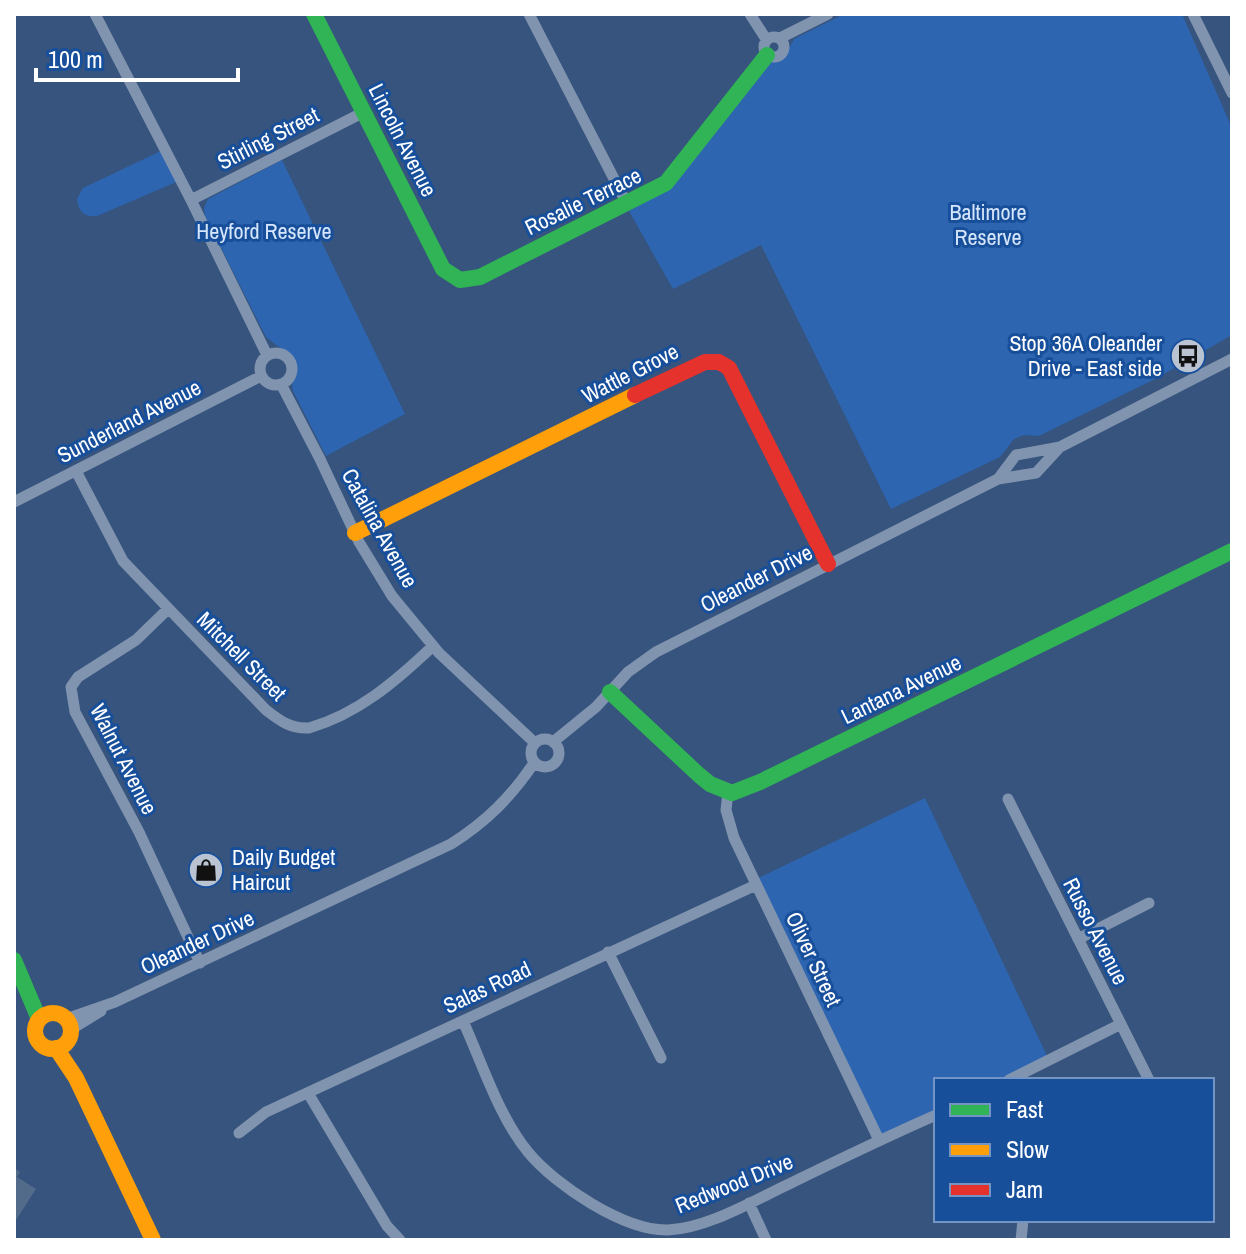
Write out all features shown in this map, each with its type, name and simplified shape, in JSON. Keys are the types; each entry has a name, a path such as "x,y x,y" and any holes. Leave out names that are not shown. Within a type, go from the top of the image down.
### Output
{"street":[{"path":"95,14 267,355"},
{"name":"Lincoln Avenue","path":"314,14 443,269 458,281"},
{"path":"529,14 627,204"},
{"path":"750,14 775,57 782,54 784,46 780,38"},
{"path":"767,47 772,36 780,38 828,14"},
{"path":"1193,14 1232,93"},
{"name":"Rosalie Terrace","path":"458,281 480,277 666,183 767,47"},
{"name":"Stirling Street","path":"191,200 364,112"},
{"path":"267,355 283,355 291,364 290,376 281,384 268,383 261,376 260,367 267,355"},
{"name":"Oleander Drive","path":"998,479 1016,455 1060,447 1232,359"},
{"name":"Wattle Grove","path":"355,533 712,360 722,362 729,368 828,564"},
{"name":"Sunderland Avenue","path":"16,497 76,471 261,376"},
{"name":"Catalina Avenue","path":"281,384 355,533 392,596 433,646 535,743"},
{"name":"Oleander Drive","path":"553,742 596,707 628,672 656,652 998,479 1036,473 1060,447"},
{"name":"Mitchell Street","path":"76,471 123,561 266,710 285,724 300,729 317,726 370,699 391,686 433,646"},
{"name":"Lantana Avenue","path":"728,792 740,791 760,782 1232,551"},
{"name":"Walnut Avenue","path":"168,609 136,640 78,677 71,687 71,693 75,712 139,832 200,963"},
{"path":"610,692 699,775 728,792"},
{"path":"544,739 553,742 559,751 556,761 547,767 534,763 531,755 535,743 544,739"},
{"name":"Oleander Drive","path":"58,1029 451,844 496,811 516,790 534,763"},
{"name":"Oliver Street","path":"728,792 728,823 879,1140"},
{"name":"Russo Avenue","path":"1008,799 1148,1078"},
{"name":"Salas Road","path":"239,1133 266,1112 756,885"},
{"path":"1078,939 1149,903"},
{"path":"608,952 661,1058"},
{"path":"14,960 23,979 58,1029 75,1068 76,1078 153,1240"},
{"name":"Redwood Drive","path":"463,1021 510,1127 527,1151 544,1170 623,1222 666,1230 689,1228 934,1116"},
{"path":"1013,1078 1121,1024"},
{"path":"308,1093 387,1226 400,1240"},
{"path":"749,1203 766,1240"}],"green space":[{"name":"Baltimore Reserve","path":"844,14 1182,14 1232,128 1232,335 1157,378 1039,436 1024,435 1014,439 1000,457 891,509 761,245 673,289 629,211 656,196 771,62 785,56 794,39"},
{"path":"165,149 181,180 97,216 86,215 81,210 77,199 83,188"},
{"name":"Heyford Reserve","path":"282,160 405,414 326,456 293,391 296,368 293,358 266,337 205,216 208,199"},
{"path":"925,798 1049,1060 1013,1078 934,1078 934,1116 879,1140 754,880"}],"building":[{"path":"14,1168 20,1172 17,1177 36,1189 14,1223"}],"traffic: fast":[{"path":"314,14 443,269 460,280 480,277 666,183 767,55"},
{"path":"610,692 699,775 710,784 732,793 1232,551"},
{"path":"14,960 39,1019"}],"traffic: slow":[{"path":"355,533 635,395"},
{"path":"53,1013 65,1019 71,1031 65,1043 53,1049 41,1043 35,1031 41,1019 53,1013"},
{"path":"56,1048 76,1078 153,1240"}],"traffic: jam":[{"path":"635,395 705,362 719,362 729,368 828,564"}],"place":[{"name":"Stop 36A Oleander Drive - East side","path":"1188,356"},
{"name":"Daily Budget Haircut","path":"206,870"}]}
